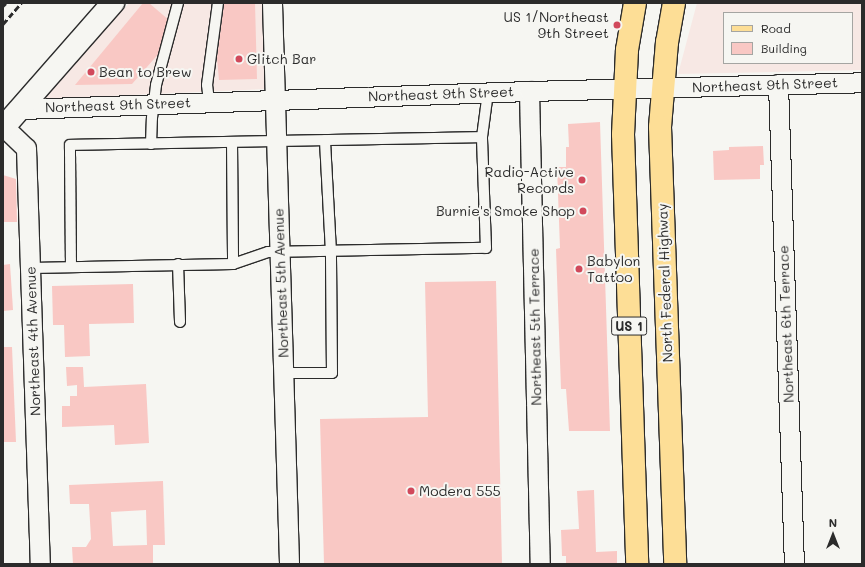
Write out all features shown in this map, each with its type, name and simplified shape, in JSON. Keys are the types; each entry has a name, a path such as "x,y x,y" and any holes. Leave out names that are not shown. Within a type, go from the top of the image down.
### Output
{"main road":[{"name":"US 1","path":"635,3 627,50 623,134 637,564"},
{"name":"North Federal Highway","path":"674,3 667,42 660,126 675,564"}],"street":[{"path":"4,128 112,3"},
{"name":"Northeast 5th Avenue","path":"272,3 289,564"},
{"name":"Northeast 9th Street","path":"21,108 488,92 862,82"},
{"name":"Northeast 6th Terrace","path":"778,84 794,564"},
{"name":"Northeast 5th Terrace","path":"529,91 540,564"},
{"name":"Northeast 4th Avenue","path":"4,128 26,148 40,564"}],"lane":[{"path":"152,144 156,85 178,3"},
{"path":"209,102 207,85 218,3"},
{"path":"31,268 233,264 268,252 486,248 482,137 488,92"},
{"path":"71,267 70,144 152,144 482,137"},
{"path":"284,373 332,373 331,252 325,140"},
{"path":"232,142 233,264"},
{"path":"178,264 180,322"}],"shaded area":[{"path":"129,3 263,3 266,89 43,99"},
{"path":"697,3 862,3 862,70 678,74"}],"building":[{"path":"143,3 149,3 170,21 161,51 132,84 75,85"},
{"path":"224,3 255,3 257,79 219,80 217,58"},
{"path":"600,122 610,431 569,431 566,389 561,389 556,249 560,248 557,167 566,167 566,147 569,147 568,124"},
{"path":"763,146 764,165 760,165 760,179 714,180 713,151 729,150 729,147"},
{"path":"3,175 16,179 17,222 3,222"},
{"path":"10,264 13,310 3,311 3,265"},
{"name":"Modera 555","path":"496,281 502,564 324,564 320,419 428,417 425,282"},
{"path":"133,284 134,323 89,324 90,356 65,357 64,325 53,325 52,286"},
{"path":"3,347 12,347 16,442 3,442"},
{"path":"66,367 83,367 84,387 146,384 149,443 115,445 114,425 62,427 62,406 70,406 70,396 77,396 77,385 67,386"},
{"path":"163,481 165,545 153,545 153,564 73,564 72,547 86,547 91,539 89,504 70,504 69,485","holes":["146,510 147,545 113,546 111,512"]},
{"path":"594,490 596,552 617,551 617,564 566,564 566,556 562,556 561,530 579,529 577,491"}],"railway":[{"path":"3,6 6,3"},
{"path":"3,24 21,3"}],"place":[{"name":"US 1/Northeast 9th Street","path":"617,25"},
{"name":"Glitch Bar","path":"239,59"},
{"name":"Bean to Brew","path":"91,72"},
{"name":"Radio-Active Records","path":"582,180"},
{"name":"Burnie's Smoke Shop","path":"583,211"},
{"name":"Babylon Tattoo","path":"579,269"},
{"name":"Modera 555","path":"411,491"}]}
